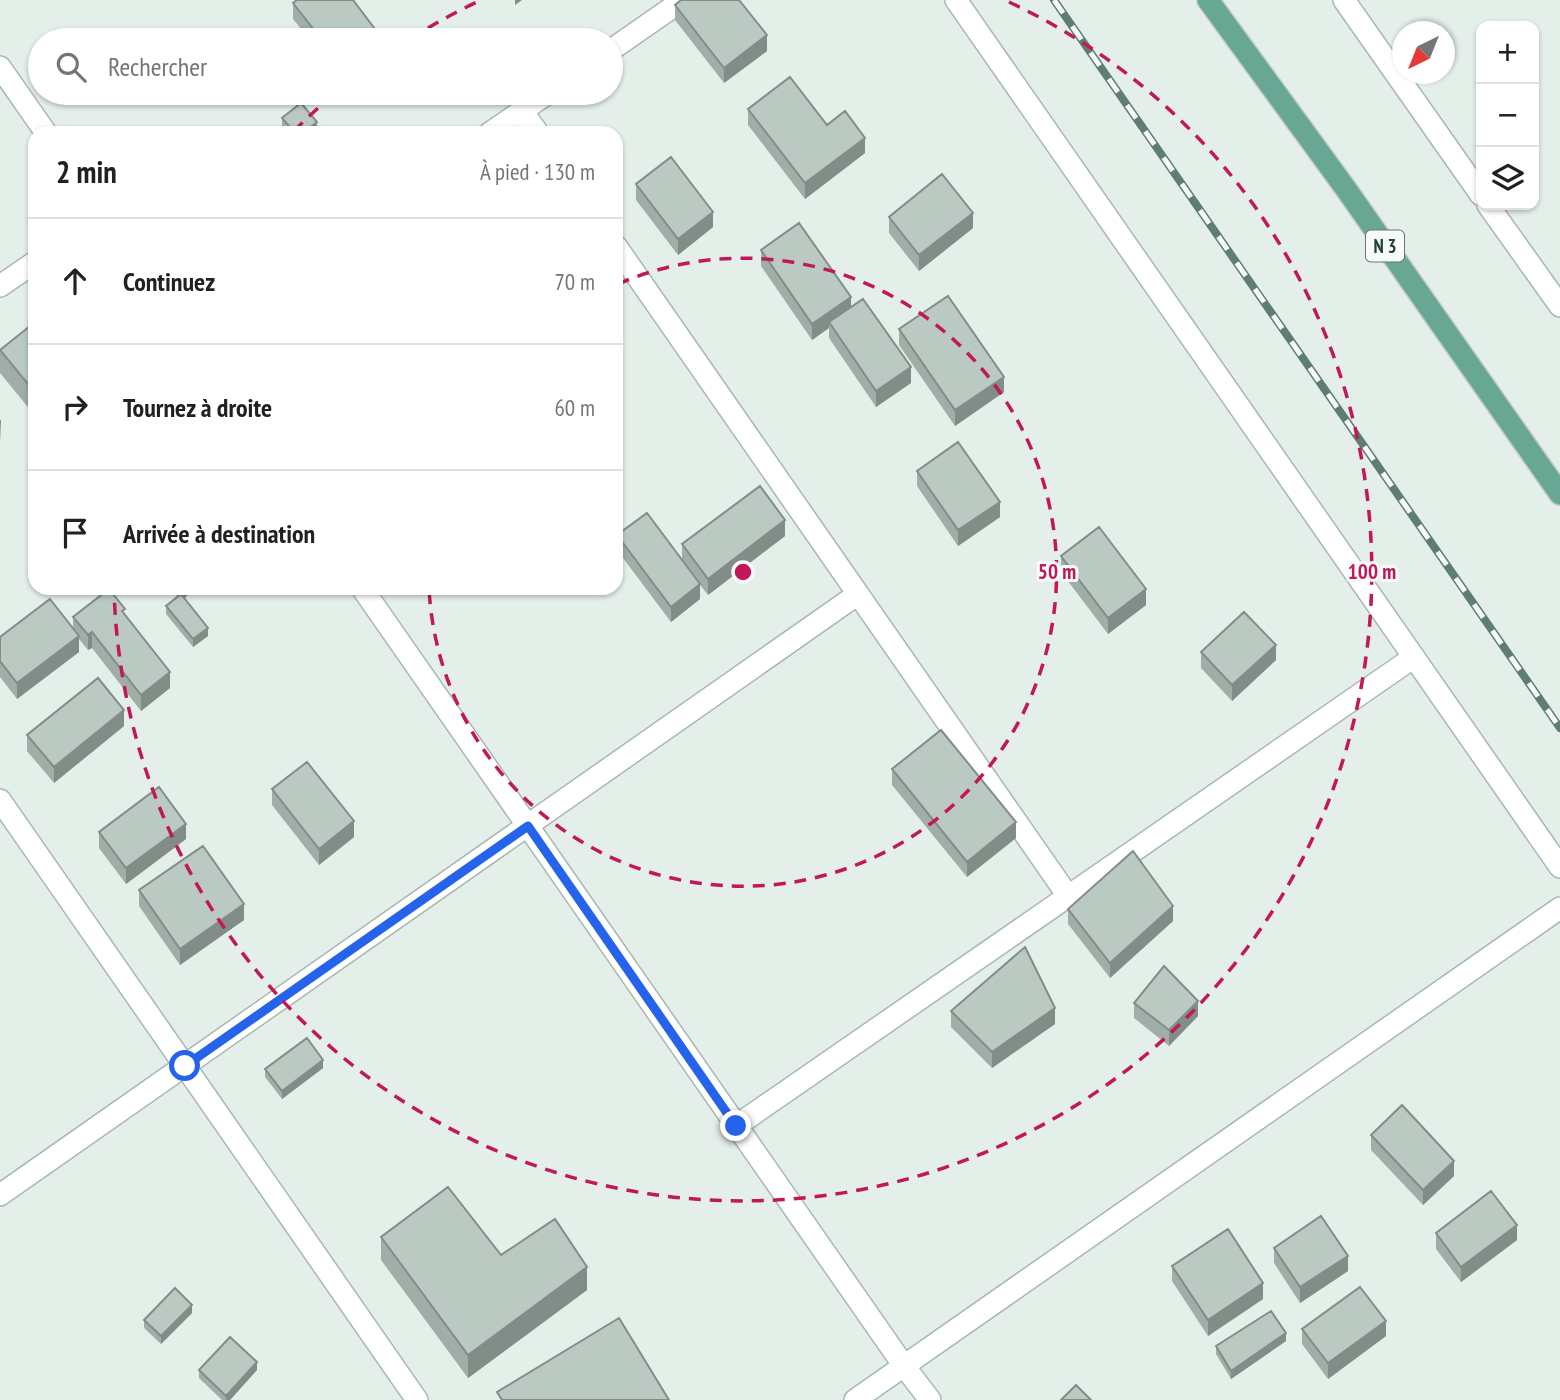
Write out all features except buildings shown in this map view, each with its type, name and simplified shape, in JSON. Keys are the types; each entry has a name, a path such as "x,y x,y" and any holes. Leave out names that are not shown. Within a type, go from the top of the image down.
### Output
{"main road":[{"name":"N 3","path":"1208,0 1346,189 1560,494"}],"street":[{"path":"623,42 682,0"},
{"path":"956,0 1560,867"},
{"path":"1344,0 1476,188"},
{"path":"0,67 41,126"},
{"path":"500,126 531,105"},
{"path":"522,111 533,126"},
{"path":"1492,210 1560,306"},
{"path":"623,256 1068,896"},
{"path":"0,286 28,267"},
{"path":"0,1195 858,594"},
{"path":"367,595 930,1400"},
{"path":"736,1126 1414,657"},
{"path":"0,800 417,1400"},
{"path":"855,1400 1560,908"}],"railway":[{"path":"1054,0 1560,728"}],"route":[{"path":"185,1066 528,826 736,1126"}]}
